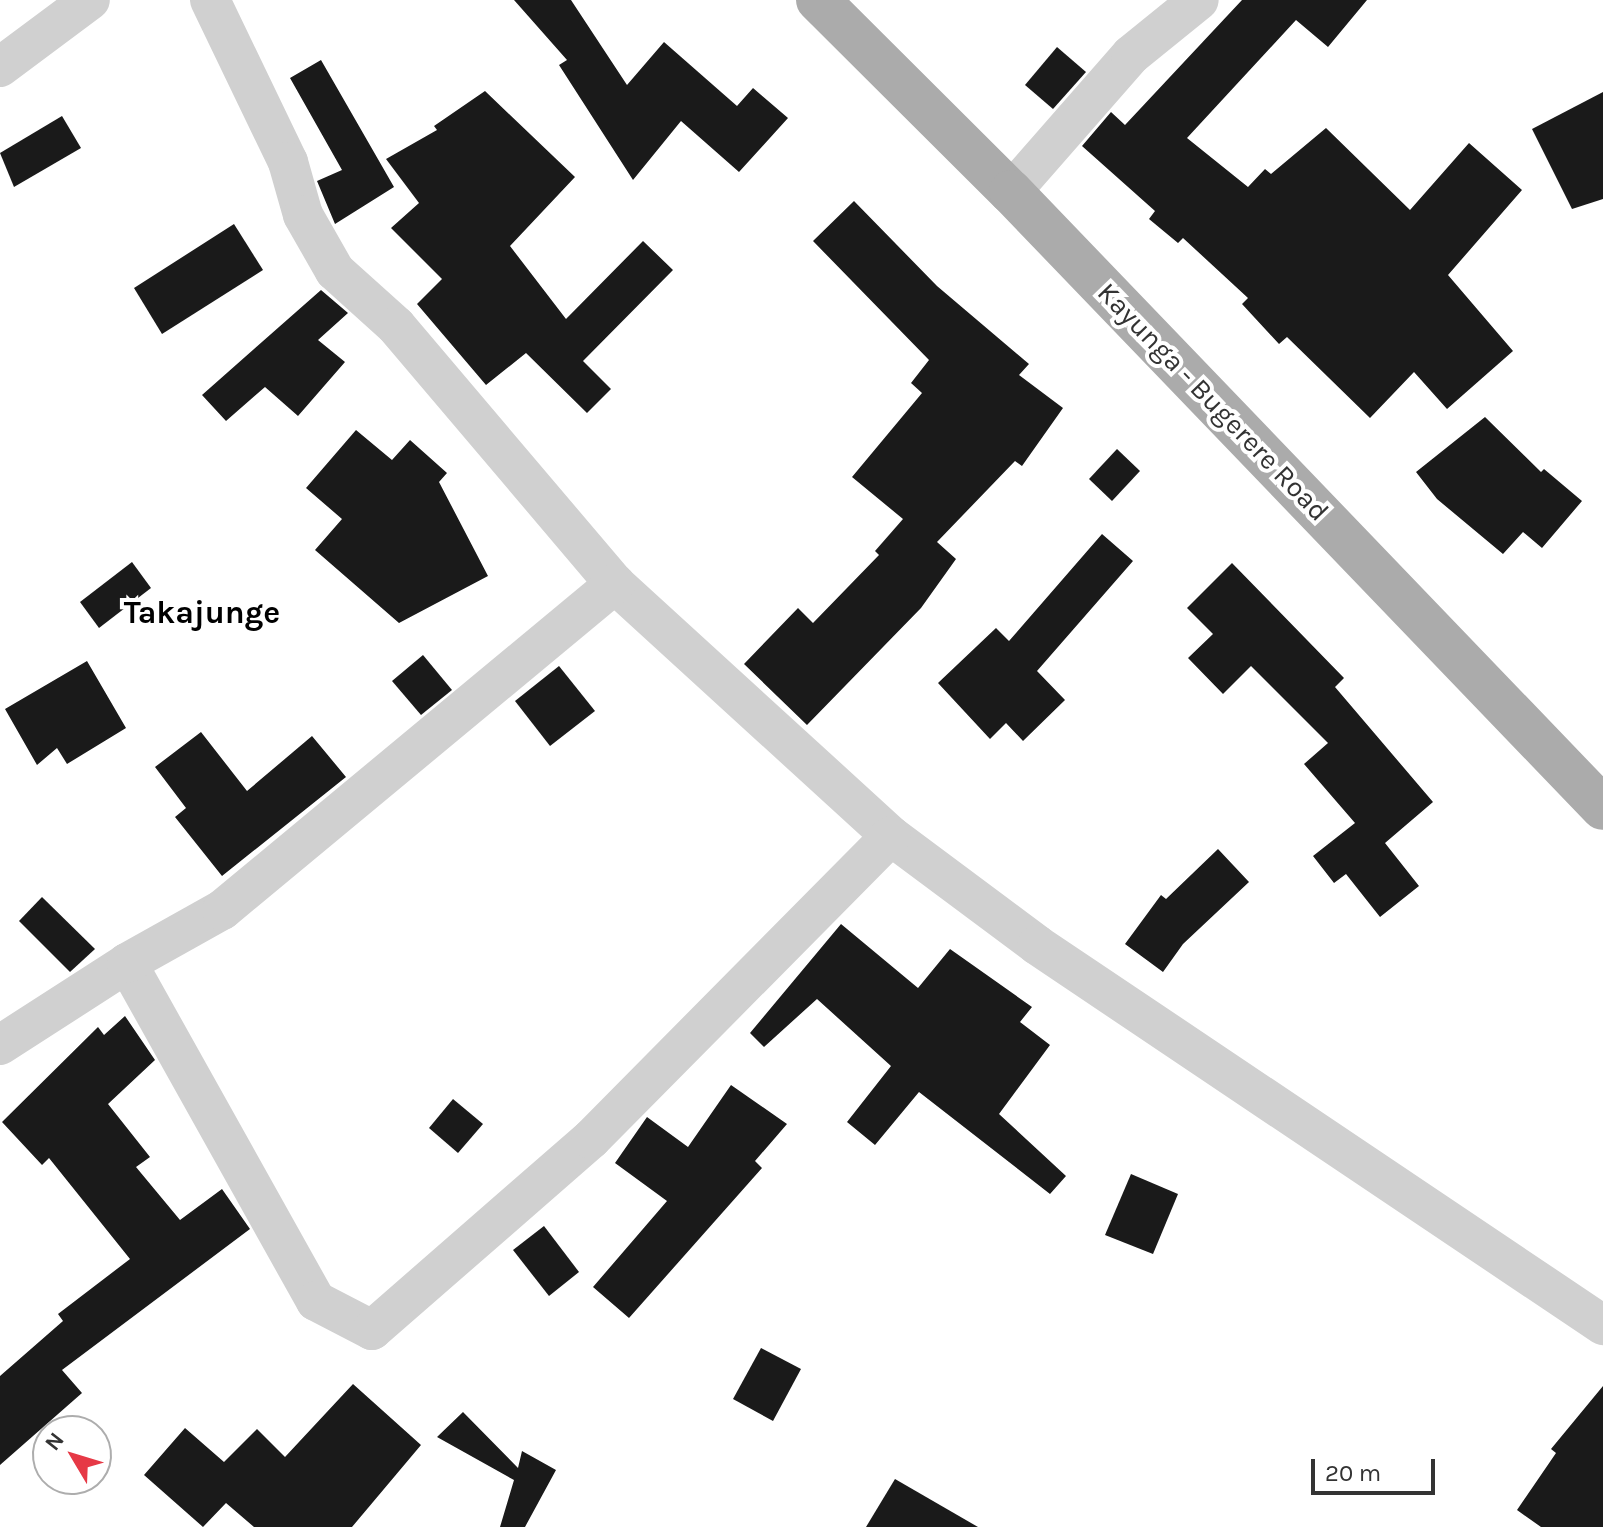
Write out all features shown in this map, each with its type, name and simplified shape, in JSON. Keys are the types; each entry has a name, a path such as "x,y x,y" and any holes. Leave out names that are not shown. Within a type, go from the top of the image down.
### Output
{"main road":[{"name":"Kayunga - Bugerere Road","path":"818,0 1011,192 1603,808"}],"street":[{"path":"0,67 90,0"},
{"path":"210,0 288,162 303,215 335,271 396,326 615,584 891,836 1037,945 1603,1325"},
{"path":"1011,192 1131,55 1199,0"},
{"path":"0,1045 127,963 222,910 268,875 615,584"},
{"path":"127,963 316,1301 372,1330 591,1139 891,836"}],"building":[{"path":"514,0 571,0 627,85 664,42 737,106 753,88 788,118 739,172 681,121 633,180 559,65 567,60"},
{"path":"1242,0 1367,0 1328,47 1296,20 1187,138 1248,187 1265,169 1271,174 1326,128 1410,210 1469,143 1522,190 1448,275 1513,351 1447,409 1414,372 1370,418 1287,337 1279,344 1242,304 1248,298 1183,238 1178,243 1149,219 1155,211 1082,146 1111,112 1125,125"},
{"path":"1057,47 1086,72 1053,109 1025,85"},
{"path":"321,60 394,187 335,224 317,181 342,170 290,78"},
{"path":"485,91 575,177 510,246 566,319 643,241 673,270 583,361 611,389 587,413 526,353 486,385 417,304 442,279 391,228 419,203 386,159 437,130 434,126"},
{"path":"1603,92 1603,199 1572,209 1532,129"},
{"path":"62,116 81,148 14,187 0,153"},
{"path":"854,201 937,286 1029,364 1019,375 1063,408 1022,466 1015,461 937,542 956,559 921,608 807,725 744,664 798,608 813,623 879,555 875,551 903,519 852,477 922,393 911,383 929,360 813,241"},
{"path":"234,224 263,270 162,334 134,288"},
{"path":"321,290 348,313 318,340 345,362 298,416 265,387 226,421 202,395"},
{"path":"1485,417 1541,472 1544,469 1582,501 1542,548 1523,532 1503,554 1437,499 1416,472"},
{"path":"356,430 392,460 410,440 447,473 439,482 488,576 399,623 315,550 342,519 306,488"},
{"path":"1117,449 1140,471 1112,501 1089,479"},
{"path":"1102,534 1133,561 1037,671 1065,700 1023,741 1006,723 990,739 938,683 996,628 1009,641"},
{"path":"132,562 151,588 99,628 80,602"},
{"path":"1232,563 1344,678 1335,687 1433,802 1385,843 1419,886 1380,917 1346,874 1334,883 1313,856 1355,823 1304,764 1328,743 1251,666 1223,694 1188,658 1213,634 1187,608"},
{"path":"423,655 452,690 421,715 392,681"},
{"path":"87,661 126,728 67,764 57,748 37,765 5,709"},
{"path":"559,666 595,711 550,746 515,701"},
{"path":"201,732 247,791 312,736 346,777 222,876 175,817 186,808 155,767"},
{"path":"1218,849 1249,882 1183,944 1163,972 1125,944 1161,895 1166,899"},
{"path":"42,897 95,949 70,972 19,921"},
{"path":"841,924 918,988 950,949 1032,1007 1020,1022 1050,1045 999,1114 1066,1176 1050,1194 919,1092 875,1145 847,1122 891,1066 817,999 764,1047 750,1033"},
{"path":"125,1016 155,1060 108,1104 150,1157 136,1167 180,1220 222,1189 250,1229 62,1370 82,1393 57,1415 32,1415 32,1437 0,1465 0,1376 63,1321 58,1314 130,1259 49,1158 42,1165 2,1122 98,1027 104,1035"},
{"path":"731,1085 787,1124 755,1161 762,1168 629,1318 593,1287 667,1201 615,1163 647,1117 688,1147"},
{"path":"453,1099 483,1124 458,1153 429,1128"},
{"path":"1131,1174 1178,1194 1153,1254 1105,1235"},
{"path":"544,1226 579,1272 549,1296 513,1250"},
{"path":"761,1348 801,1369 773,1421 733,1399"},
{"path":"353,1384 421,1445 352,1527 254,1527 226,1503 203,1527 144,1475 185,1428 224,1462 257,1429 285,1457"},
{"path":"1603,1386 1603,1527 1541,1527 1517,1510 1556,1453 1551,1449"},
{"path":"463,1412 518,1468 522,1451 556,1470 525,1527 500,1527 514,1480 437,1437"},
{"path":"895,1479 978,1527 866,1527"}],"district":[{"name":"Takajunge","path":"202,613"}]}
